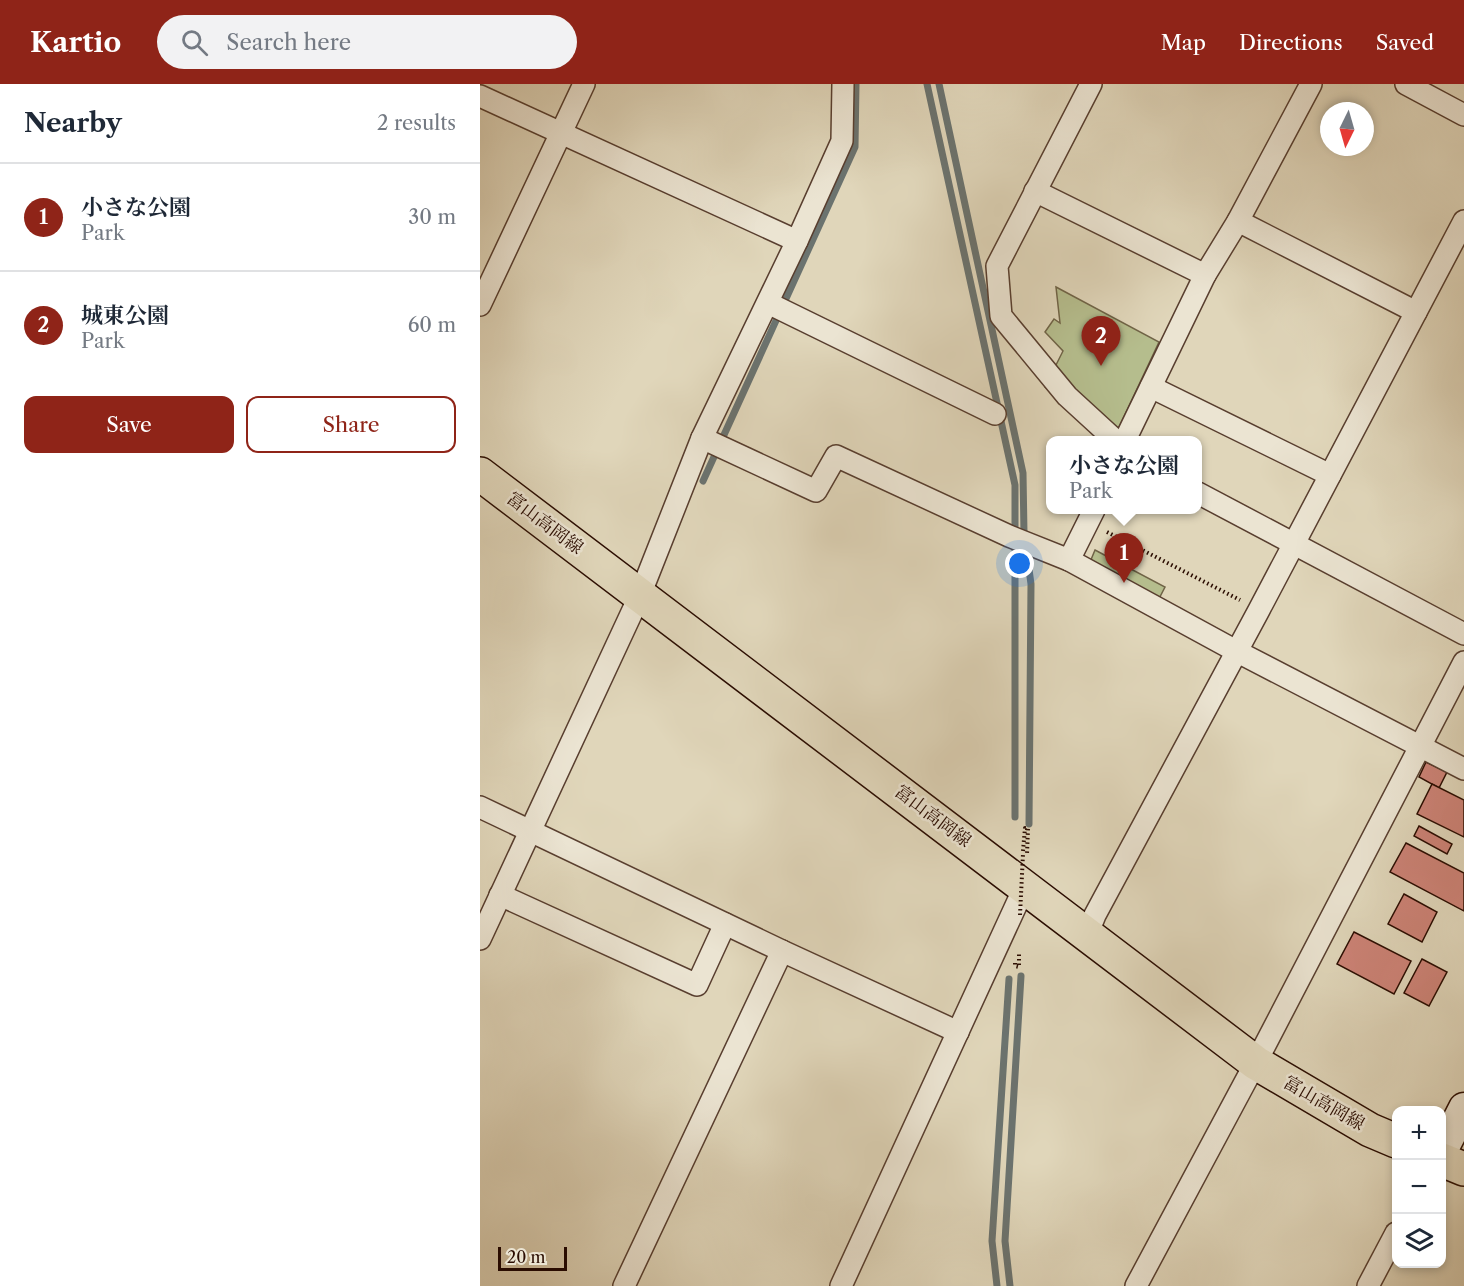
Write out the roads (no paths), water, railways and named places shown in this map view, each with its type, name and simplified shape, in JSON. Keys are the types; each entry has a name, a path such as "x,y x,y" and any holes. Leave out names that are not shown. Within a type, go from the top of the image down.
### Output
{"main road":[{"name":"富山高岡線","path":"480,474 1023,880 1087,935 1256,1063 1370,1130 1392,1139"},
{"path":"1446,1162 1464,1169"}],"street":[{"path":"480,305 584,84"},
{"path":"480,939 712,444 768,303 842,141 843,84"},
{"path":"1091,84 996,266 1001,316 1067,396 1110,436"},
{"path":"1127,436 1205,275 1238,221 1311,84"},
{"path":"1406,84 1464,115"},
{"path":"480,96 797,241"},
{"path":"1035,190 1205,275"},
{"path":"1238,221 1416,312"},
{"path":"1087,935 1095,915 1464,221"},
{"path":"768,303 995,414"},
{"path":"1151,387 1330,475"},
{"path":"712,444 816,491 836,456 1009,536 1069,560 1236,651 1464,769"},
{"path":"1202,497 1464,634"},
{"path":"1069,560 1091,516"},
{"path":"1136,1286 1256,1063 1464,662"},
{"path":"480,807 957,1032"},
{"path":"841,1286 957,1032 1023,880"},
{"path":"500,895 697,985 725,924"},
{"path":"624,1286 782,951"},
{"path":"1446,1142 1464,1108"},
{"path":"1368,1286 1392,1241"}],"waterway":[{"path":"703,481 855,147 856,84"},
{"path":"927,84 1015,485 1015,817"},
{"path":"939,84 1023,473 1024,533 1031,584 1029,824"},
{"path":"1010,1286 1005,1241 1021,976"},
{"path":"997,1286 992,1241 1009,979"}],"place":[{"name":"城東公園","path":"1101,366"},
{"name":"小さな公園","path":"1124,583"}]}
